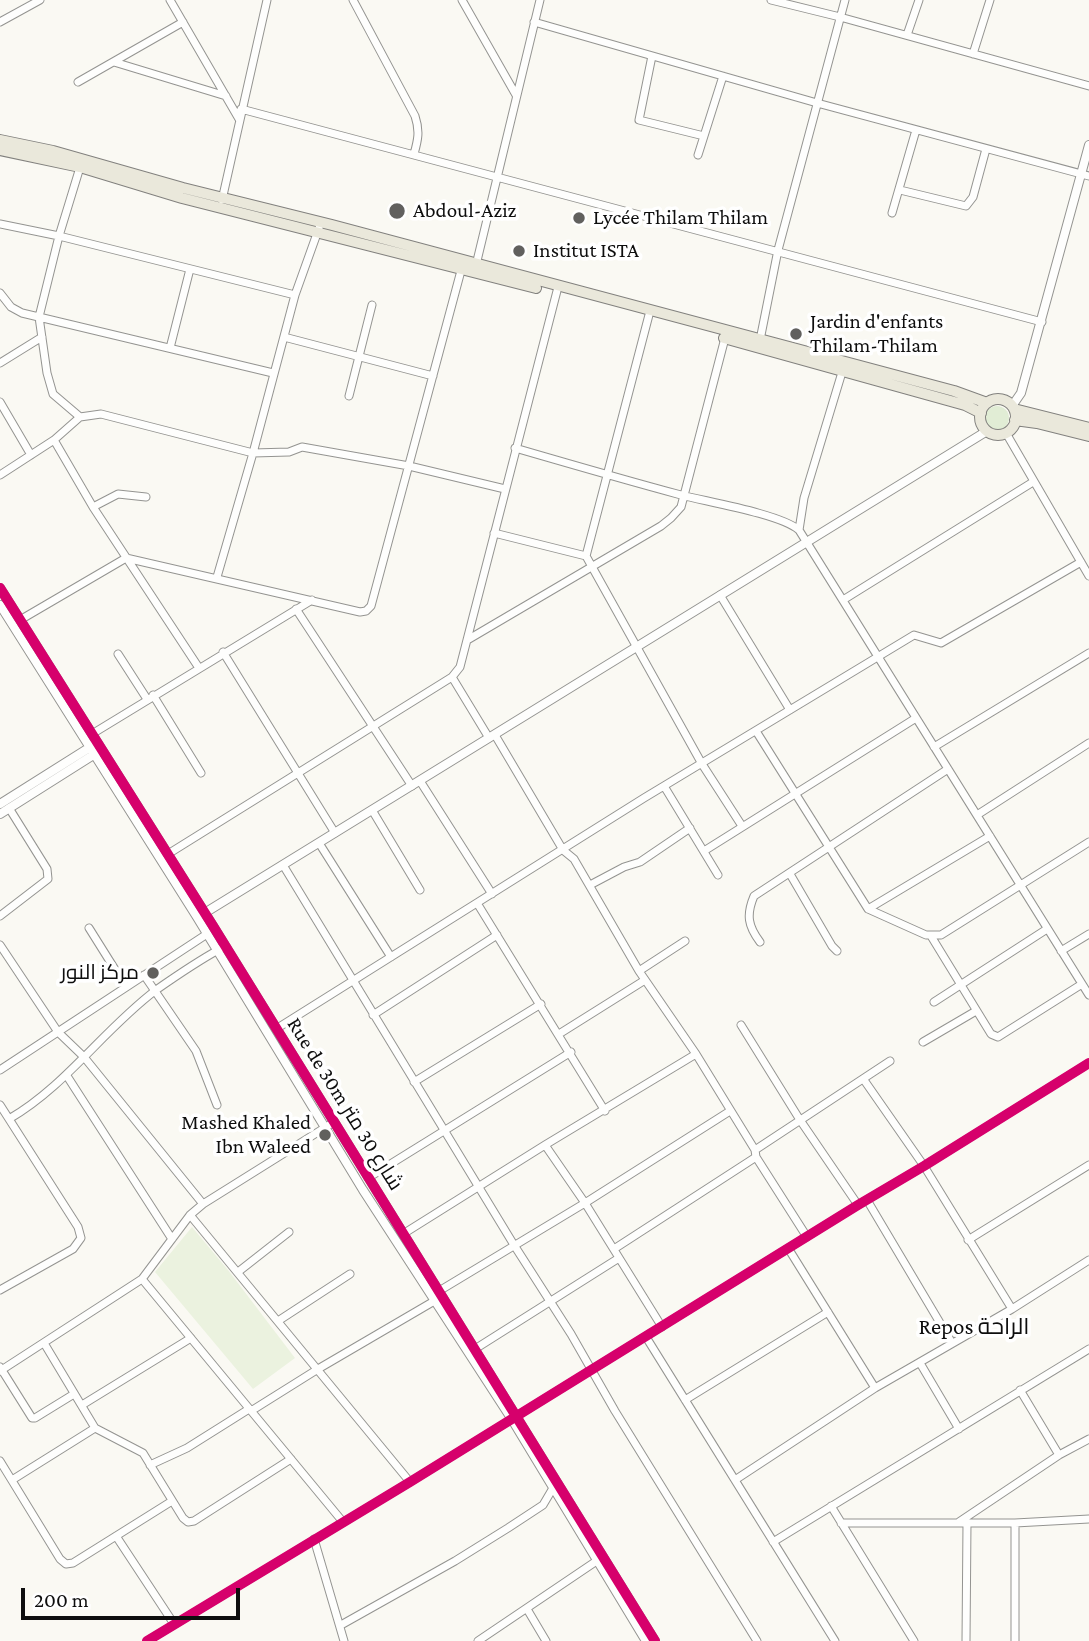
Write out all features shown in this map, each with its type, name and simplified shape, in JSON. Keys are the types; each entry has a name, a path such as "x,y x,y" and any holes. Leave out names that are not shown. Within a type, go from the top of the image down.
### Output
{"main road":[{"path":"0,140 222,203 844,367 965,405 981,413"},
{"path":"0,150 81,163"},
{"path":"649,314 726,338 759,344"},
{"path":"844,367 954,391 987,403"},
{"path":"1014,412 1012,427 1006,433 996,435 987,431 981,423 981,413 987,403 997,399 1014,412 1037,423 1089,436"},
{"path":"1014,412 1089,428"}],"street":[{"path":"0,22 40,0"},
{"path":"170,0 240,119"},
{"path":"222,203 267,0"},
{"path":"353,0 415,116 419,137 414,154"},
{"path":"462,0 516,96"},
{"path":"475,268 540,0"},
{"path":"771,0 1089,86"},
{"path":"759,344 778,250 845,0"},
{"path":"907,35 919,0"},
{"path":"973,54 990,0"},
{"path":"78,82 183,22"},
{"path":"534,22 817,103 1085,175"},
{"path":"652,56 639,120 704,136"},
{"path":"114,62 226,96"},
{"path":"698,155 723,76"},
{"path":"241,109 1042,322"},
{"path":"892,213 916,130"},
{"path":"1014,412 1085,175 1089,145"},
{"path":"900,190 966,206 973,197 986,149"},
{"path":"80,417 53,394 39,317 58,236 81,163"},
{"path":"0,225 58,236 295,295"},
{"path":"217,577 295,295 319,227"},
{"path":"20,620 126,558 360,612 366,611 371,606 462,265"},
{"path":"170,348 190,269"},
{"path":"168,854 452,677 460,667 557,290"},
{"path":"0,293 12,307 22,313 273,373"},
{"path":"349,396 372,305"},
{"path":"586,556 649,314"},
{"path":"0,363 41,337"},
{"path":"284,337 433,376"},
{"path":"469,639 593,567 671,518 681,507 726,338"},
{"path":"799,530 804,498 844,367"},
{"path":"0,402 31,455"},
{"path":"0,475 54,440 80,417 101,414 253,453 289,452 302,447 409,466 505,489"},
{"path":"200,915 987,431"},
{"path":"1006,433 1089,576"},
{"path":"54,440 93,507 199,667"},
{"path":"515,448 761,515 791,524 799,530 1089,995"},
{"path":"843,600 1033,482"},
{"path":"93,507 118,494 146,497"},
{"path":"494,533 586,556 702,764 741,826"},
{"path":"276,1029 664,786 877,657 916,635 938,643 944,642 1081,562"},
{"name":"Rue de 30m شارع 30 متر","path":"0,588 168,854 207,934 221,949 276,1029 475,1349 553,1488 646,1641"},
{"path":"720,595 790,710"},
{"path":"92,733 313,600"},
{"name":"Rue de 30m شارع 30 متر","path":"0,605 92,752 200,915 325,1128 514,1417 655,1641"},
{"path":"296,609 412,786"},
{"path":"223,652 335,833"},
{"path":"934,747 1089,653"},
{"path":"118,654 201,773"},
{"path":"452,677 563,849 574,859 639,971 696,1054 807,1237"},
{"path":"704,851 916,718"},
{"path":"755,731 868,909 931,936 941,935 1089,842"},
{"path":"977,815 1089,743"},
{"path":"0,814 100,747"},
{"path":"0,804 92,752"},
{"path":"760,943 749,923 749,909 754,896 948,769"},
{"path":"420,780 492,894"},
{"path":"664,786 718,874"},
{"path":"0,916 48,879 47,869 9,808"},
{"path":"372,810 419,890"},
{"path":"590,885 624,867 640,862 690,828"},
{"path":"868,909 990,836"},
{"path":"318,843 391,957"},
{"path":"283,865 757,1641"},
{"path":"790,874 836,951"},
{"path":"477,903 605,1111"},
{"path":"89,928 126,987"},
{"path":"934,1002 1047,929"},
{"path":"0,1070 207,934"},
{"path":"1061,951 1089,934"},
{"path":"373,1015 497,935"},
{"path":"931,936 991,1034 998,1037 1082,984"},
{"path":"639,971 685,941"},
{"path":"0,945 58,1032 84,1057 203,1204"},
{"path":"9,1119 67,1076 155,991 221,949"},
{"path":"144,975 196,1051 216,1105"},
{"path":"559,1034 645,980"},
{"path":"414,1082 541,1004"},
{"path":"923,1042 976,1011"},
{"path":"741,1025 800,1120 858,1205"},
{"path":"368,1178 571,1052"},
{"path":"403,1234 696,1054"},
{"path":"614,1250 800,1120 890,1061"},
{"path":"147,1641 1089,1063"},
{"path":"67,1076 172,1239"},
{"path":"864,1080 924,1166 1012,1309"},
{"path":"0,1105 78,1227 80,1238 73,1249 0,1290"},
{"path":"439,1291 730,1111"},
{"path":"75,1394 32,1418 1,1369 142,1279 190,1215 203,1204 334,1122"},
{"path":"545,1145 585,1203 662,1327"},
{"path":"968,1240 1089,1165"},
{"path":"867,1200 952,1343"},
{"path":"190,1215 410,1482"},
{"path":"238,1272 289,1232"},
{"path":"788,1248 875,1388"},
{"path":"788,1248 875,1388"},
{"path":"475,1349 620,1258"},
{"path":"735,1480 875,1388 1012,1309 1089,1260"},
{"path":"278,1321 350,1274"},
{"path":"142,1279 343,1522"},
{"path":"150,1465 187,1448 436,1300"},
{"path":"685,1400 828,1311"},
{"path":"646,1337 835,1641"},
{"path":"82,1405 191,1338"},
{"path":"44,1343 95,1428 138,1449 188,1522 194,1521 291,1459"},
{"path":"773,1542 1089,1349"},
{"path":"920,1363 959,1429"},
{"path":"1020,1390 1059,1455"},
{"path":"12,1480 95,1428"},
{"path":"963,1523 1059,1455 1089,1438"},
{"path":"0,1461 60,1559 66,1564 73,1563 172,1501"},
{"path":"341,1625 508,1528 542,1505 553,1488"},
{"path":"831,1506 914,1641"},
{"path":"841,1523 1015,1523 1089,1519"},
{"path":"963,1523 966,1641"},
{"path":"1015,1523 1015,1641"},
{"path":"117,1536 174,1624"},
{"path":"314,1539 344,1641"},
{"path":"478,1641 598,1560"},
{"path":"527,1609 546,1641"}],"green space":[{"path":"997,406 1006,409 1009,418 1006,427 997,430 988,427 985,418 988,409"},
{"path":"192,1227 295,1358 253,1389 155,1272"}],"cycle path":[{"path":"0,588 213,926 655,1641"},
{"path":"147,1641 1089,1063"}],"place":[{"name":"Abdoul-Aziz","path":"397,211"},
{"name":"Lycée Thilam Thilam","path":"579,218"},
{"name":"Institut ISTA","path":"519,251"},
{"name":"Jardin d'enfants Thilam-Thilam","path":"796,334"},
{"name":"مركز النور","path":"153,973"},
{"name":"Mashed Khaled Ibn Waleed","path":"325,1135"}],"district":[{"name":"Repos الراحة","path":"974,1327"}]}
